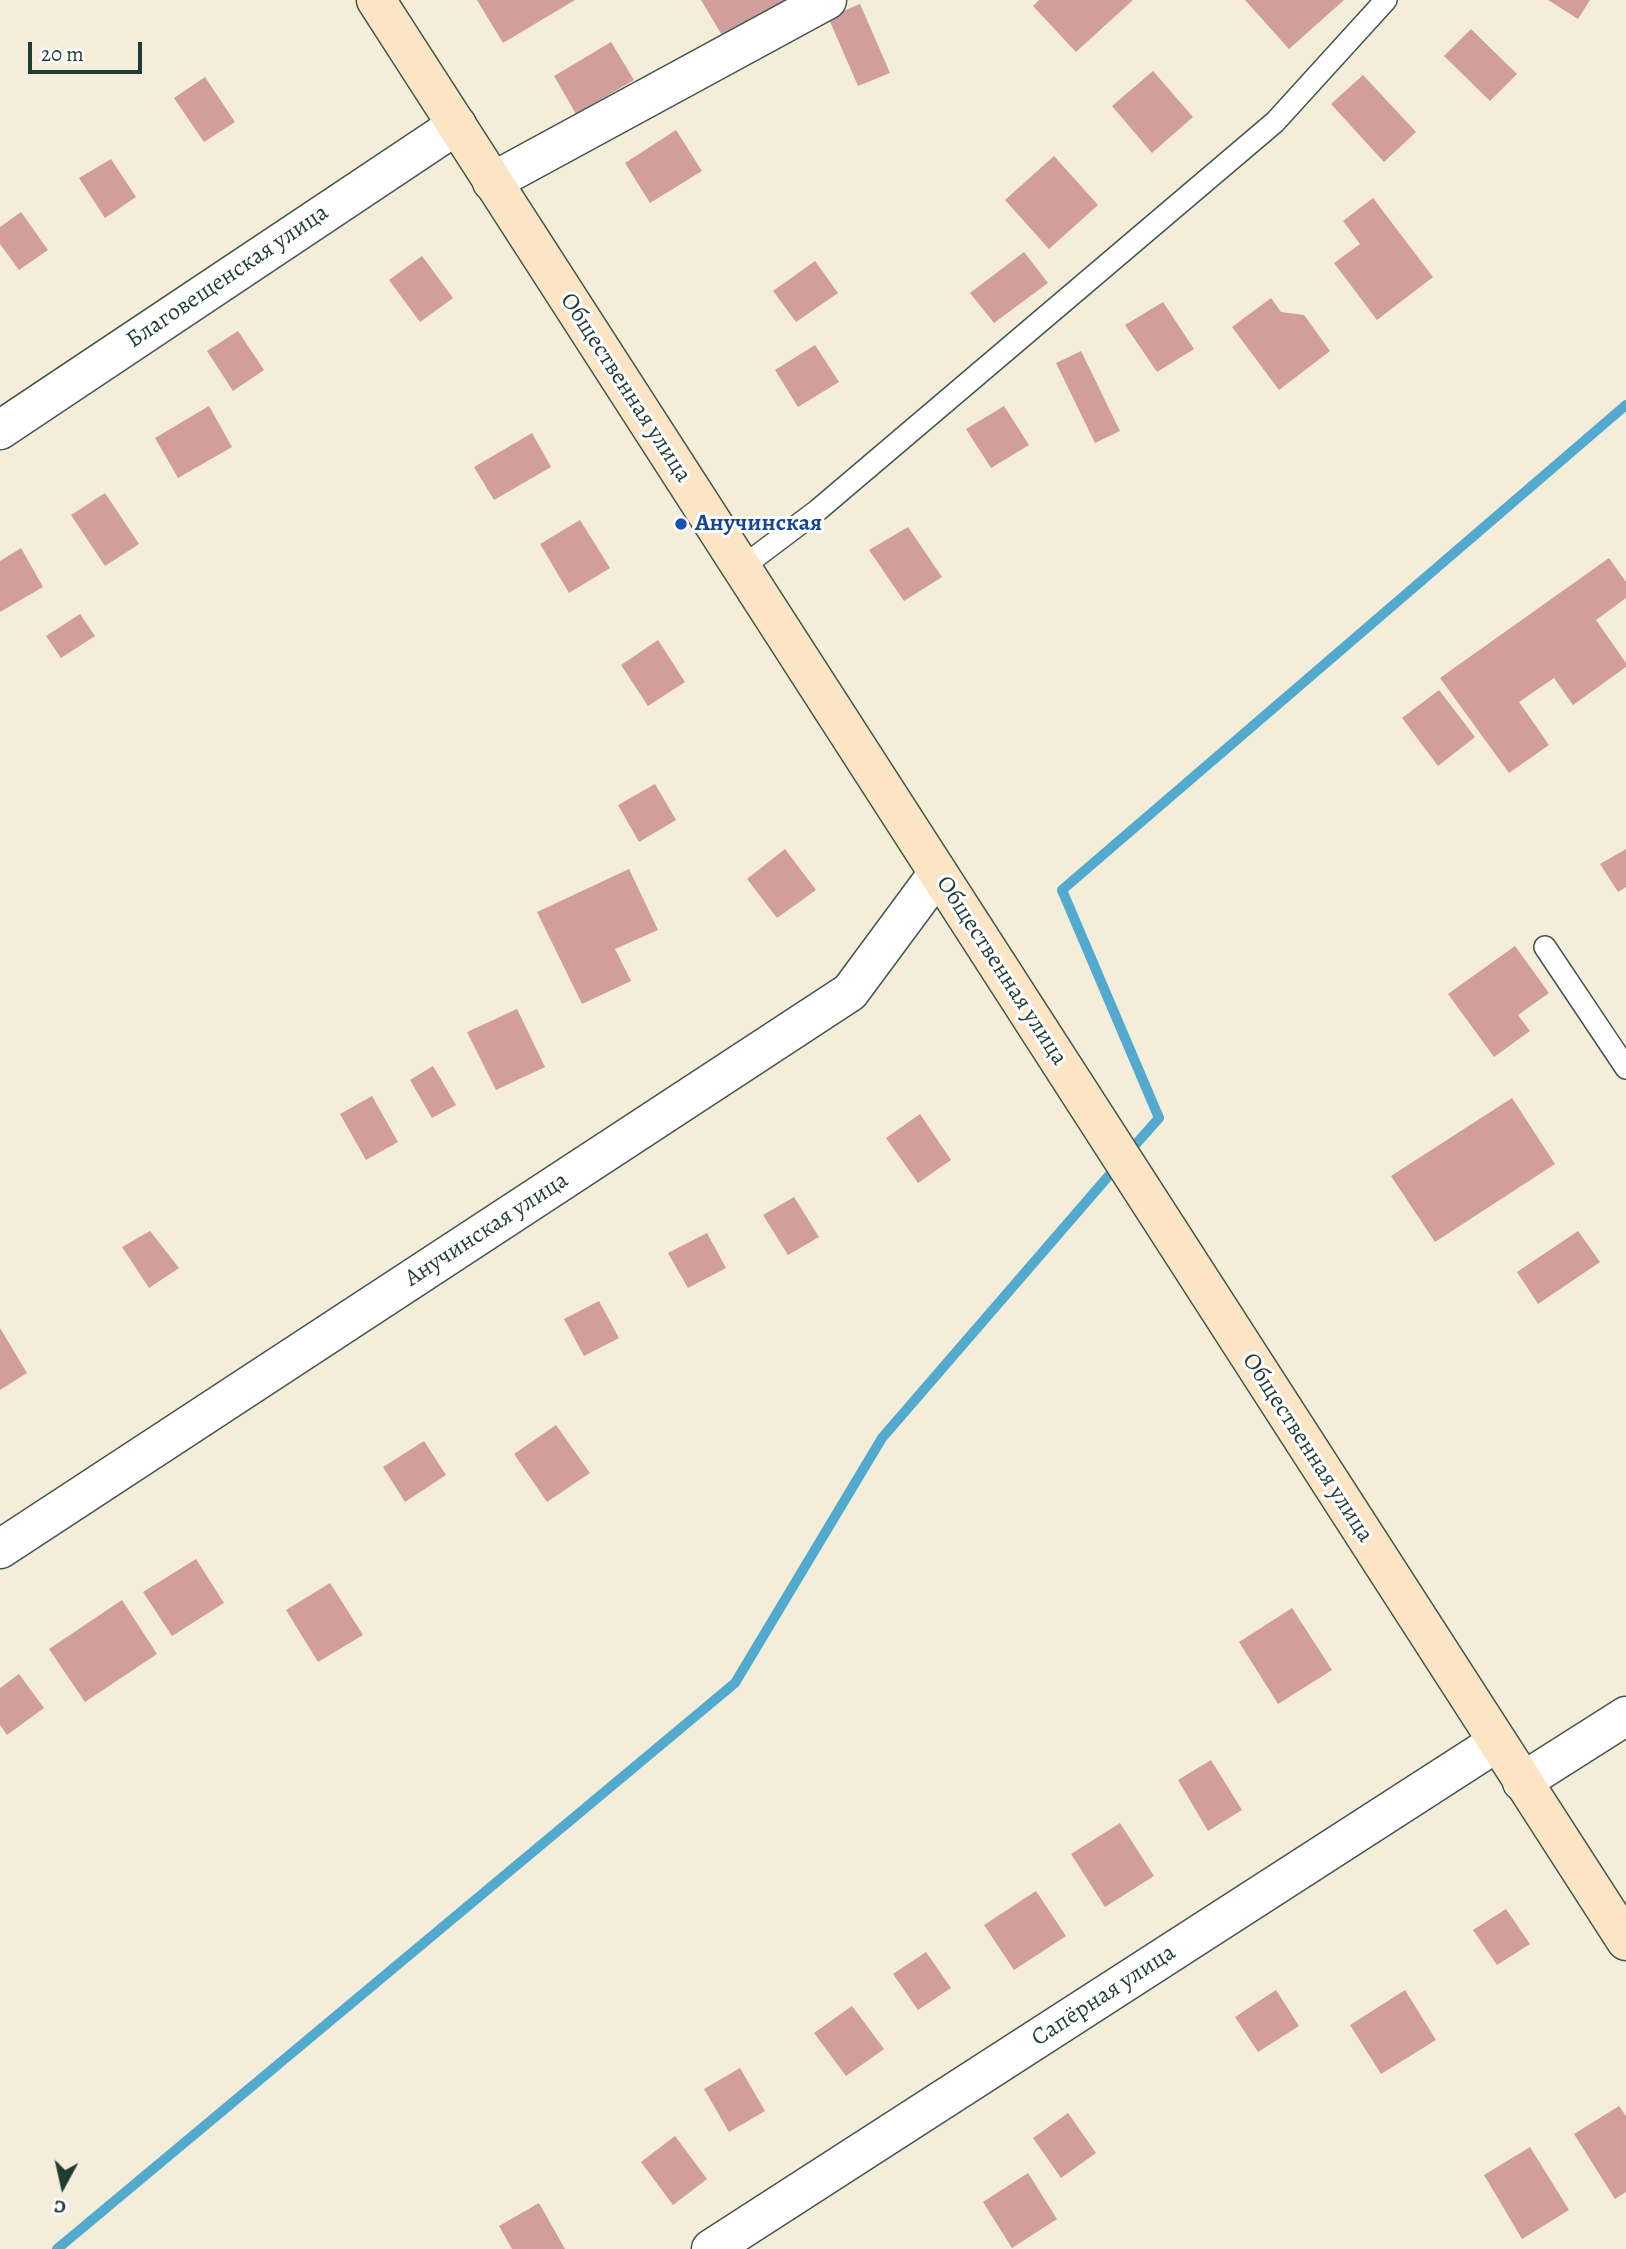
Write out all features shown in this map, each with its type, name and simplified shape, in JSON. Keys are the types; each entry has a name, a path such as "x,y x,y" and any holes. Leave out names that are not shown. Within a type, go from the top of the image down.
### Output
{"main road":[{"name":"Общественная улица","path":"376,0 1626,1941"}],"street":[{"path":"492,183 827,0"},
{"name":"Благовещенская улица","path":"0,430 457,125"},
{"name":"Анучинская улица","path":"0,1549 850,992 938,873"},
{"path":"1522,1782 1626,1716"},
{"name":"Сапёрная улица","path":"711,2249 1496,1743"}],"lane":[{"path":"741,568 818,510 1275,122 1386,0"},
{"path":"1545,947 1626,1068"}],"building":[{"path":"477,0 575,0 503,43"},
{"path":"701,0 785,0 723,37"},
{"path":"1039,0 1133,0 1076,52 1033,6"},
{"path":"1245,0 1344,0 1289,49"},
{"path":"1548,0 1590,0 1578,19"},
{"path":"860,4 890,73 858,86 828,17"},
{"path":"1471,29 1517,74 1490,101 1444,56"},
{"path":"611,42 634,80 576,114 554,76"},
{"path":"1153,71 1193,117 1152,153 1112,106"},
{"path":"1363,75 1416,132 1384,162 1331,104"},
{"path":"205,77 235,122 204,142 174,98"},
{"path":"676,130 702,171 650,203 625,163"},
{"path":"1054,156 1098,205 1049,249 1005,200"},
{"path":"111,159 136,197 105,218 79,178"},
{"path":"1373,198 1433,277 1377,320 1334,263 1360,244 1343,221"},
{"path":"21,212 48,250 19,270 0,244 0,227"},
{"path":"1024,252 1048,283 994,323 970,293"},
{"path":"422,256 453,298 420,322 389,280"},
{"path":"815,261 838,293 796,322 773,291"},
{"path":"1271,298 1281,312 1304,315 1330,351 1279,390 1232,327"},
{"path":"1163,302 1194,349 1157,372 1125,325"},
{"path":"238,331 264,370 233,391 207,351"},
{"path":"815,345 839,382 798,407 775,370"},
{"path":"1081,351 1120,431 1095,443 1056,363"},
{"path":"209,406 232,447 178,478 155,438"},
{"path":"1004,406 1029,445 991,468 966,429"},
{"path":"532,433 551,467 494,500 474,467"},
{"path":"105,493 139,544 105,566 71,515"},
{"path":"580,520 610,568 569,593 540,544"},
{"path":"908,527 942,577 904,601 869,550"},
{"path":"21,548 43,587 0,612 0,561"},
{"path":"1609,558 1626,582 1626,598 1596,620 1626,663 1626,667 1573,705 1554,678 1519,702 1549,745 1509,773 1440,678"},
{"path":"80,614 95,636 61,658 46,636"},
{"path":"658,640 685,682 648,706 621,665"},
{"path":"1439,690 1475,737 1438,766 1402,718"},
{"path":"655,784 676,820 639,842 618,805"},
{"path":"785,849 816,890 777,918 747,879"},
{"path":"1626,849 1626,887 1618,892 1600,864"},
{"path":"629,869 658,930 615,949 631,981 582,1004 537,912"},
{"path":"1515,946 1549,993 1518,1015 1530,1031 1494,1057 1448,994"},
{"path":"517,1009 545,1067 496,1090 467,1032"},
{"path":"433,1066 456,1105 432,1118 410,1080"},
{"path":"372,1096 398,1142 366,1160 340,1114"},
{"path":"1512,1098 1555,1164 1435,1242 1391,1176"},
{"path":"920,1114 951,1160 918,1183 886,1138"},
{"path":"794,1197 819,1237 788,1255 763,1215"},
{"path":"150,1231 179,1268 149,1288 122,1247"},
{"path":"1578,1231 1600,1262 1538,1304 1517,1272"},
{"path":"707,1233 726,1268 688,1288 668,1253"},
{"path":"599,1301 619,1338 584,1356 564,1319"},
{"path":"0,1328 27,1373 0,1390"},
{"path":"556,1425 590,1473 547,1502 514,1454"},
{"path":"424,1441 446,1475 405,1502 383,1467"},
{"path":"196,1559 224,1603 172,1636 143,1592"},
{"path":"330,1583 363,1635 318,1662 286,1610"},
{"path":"122,1600 157,1654 85,1702 49,1649"},
{"path":"1292,1608 1332,1670 1278,1704 1239,1642"},
{"path":"19,1674 44,1708 7,1735 0,1725 0,1688"},
{"path":"1211,1760 1242,1810 1208,1831 1178,1780"},
{"path":"1120,1823 1154,1876 1105,1907 1071,1854"},
{"path":"1036,1891 1066,1936 1014,1970 984,1925"},
{"path":"1506,1909 1530,1944 1497,1965 1473,1930"},
{"path":"926,1952 951,1988 918,2010 893,1974"},
{"path":"1276,1990 1299,2026 1258,2052 1235,2017"},
{"path":"1405,1990 1436,2040 1381,2074 1350,2025"},
{"path":"852,2006 884,2049 846,2076 814,2033"},
{"path":"740,2068 765,2111 729,2132 704,2089"},
{"path":"1619,2106 1626,2116 1626,2192 1615,2199 1574,2134"},
{"path":"1068,2113 1096,2153 1061,2178 1033,2138"},
{"path":"675,2136 707,2179 673,2205 641,2162"},
{"path":"1530,2147 1569,2210 1522,2239 1484,2175"},
{"path":"1028,2173 1057,2219 1012,2248 983,2202"},
{"path":"539,2203 565,2249 512,2249 499,2226"}],"waterway":[{"path":"1128,1153 1159,1118 1062,890 1626,405"},
{"path":"57,2249 735,1683 882,1438 1118,1165"}],"place":[{"name":"Анучинская","path":"681,524"}]}
